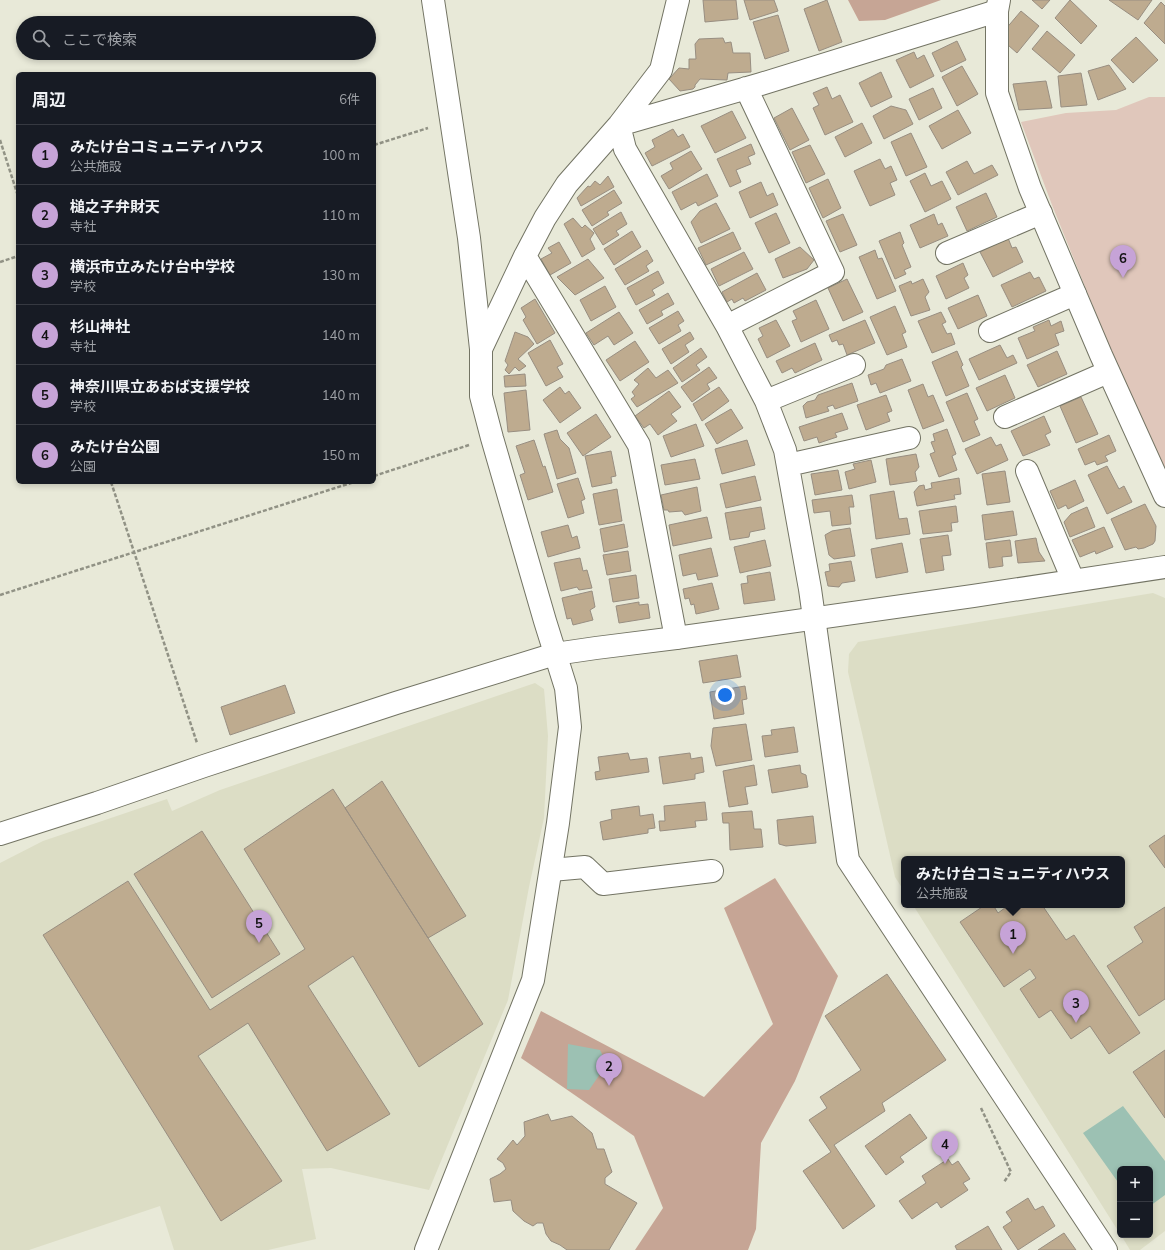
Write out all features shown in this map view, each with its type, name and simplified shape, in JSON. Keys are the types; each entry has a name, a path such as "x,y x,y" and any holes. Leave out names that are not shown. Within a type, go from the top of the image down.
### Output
{"street":[{"path":"426,1250 533,980 558,823 570,727 566,688 481,396 481,349 469,238 433,0"},
{"path":"481,349 525,256 545,218 567,184 619,125 661,70 678,0"},
{"path":"619,125 746,88 998,6 997,93 1030,188 1108,372 1165,496"},
{"path":"727,326 833,272 746,88"},
{"path":"619,125 625,148 727,326 766,401 785,450 810,589 848,860 1106,1250"},
{"path":"947,253 1041,213"},
{"path":"525,256 639,445 676,638"},
{"path":"990,331 1075,294"},
{"path":"766,401 854,365"},
{"path":"1005,418 1108,372"},
{"path":"788,465 909,438"},
{"path":"1027,471 1073,580"},
{"path":"0,834 396,703 555,654 973,596 1165,567"},
{"path":"551,870 585,867 603,884 712,871"}],"path":[{"path":"376,144 452,120"},
{"path":"0,140 16,190"},
{"path":"0,262 16,257"},
{"path":"376,475 492,438"},
{"path":"112,484 204,766"},
{"path":"0,595 348,484"},
{"path":"978,1101 1011,1172 1004,1182"}],"shaded area":[{"path":"848,0 941,0 885,20 859,21"},
{"path":"1149,97 1165,97 1165,468 1111,351 1052,205 1021,122 1066,113 1116,110"},
{"path":"1153,593 1165,598 1165,1231 1140,1250 1130,1250 1123,1238 1153,1238 1153,1166 1117,1166 1117,1229 915,908 1125,908 1125,856 901,856 901,886 895,877 848,672 849,654 858,642"},
{"path":"535,683 544,689 548,736 544,818 529,887 508,1000 429,1190 331,1168 302,1169 316,1239 268,1250 174,1250 160,1206 29,1250 0,1250 0,863 43,841 167,799 172,811 220,790"},
{"path":"775,878 838,976 795,1081 761,1143 756,1229 748,1250 635,1250 663,1208 634,1136 521,1058 541,1011 704,1097 773,1024 724,908"},
{"path":"568,1044 600,1050 607,1064 589,1090 567,1089"},
{"path":"1123,1106 1165,1161 1165,1195 1153,1204 1153,1166 1117,1166 1117,1181 1083,1133"}],"building":[{"path":"703,0 736,0 738,19 705,22"},
{"path":"744,0 774,0 778,11 750,20"},
{"path":"827,0 842,42 819,51 804,9"},
{"path":"1032,0 1050,0 1042,9"},
{"path":"1070,0 1097,26 1081,44 1055,18"},
{"path":"1109,0 1152,0 1138,20"},
{"path":"1161,2 1165,6 1165,44 1144,23"},
{"path":"1021,11 1039,26 1017,53 999,37"},
{"path":"778,15 789,51 765,59 753,22"},
{"path":"1047,31 1075,55 1060,73 1032,49"},
{"path":"1136,37 1158,60 1133,83 1111,60"},
{"path":"723,38 725,43 731,42 733,53 750,53 751,72 728,73 727,80 700,79 693,89 680,91 669,79 679,68 689,69 689,59 696,59 695,44 699,39"},
{"path":"957,41 966,60 941,72 932,53"},
{"path":"914,52 917,59 924,55 934,76 910,88 896,60"},
{"path":"1109,65 1126,89 1098,100 1088,71"},
{"path":"962,66 978,94 957,106 942,77"},
{"path":"881,72 892,97 871,107 859,83"},
{"path":"1081,73 1087,105 1061,107 1058,76"},
{"path":"1046,81 1052,108 1019,110 1013,84"},
{"path":"827,87 832,99 840,95 853,122 825,135 813,108 819,105 813,93"},
{"path":"933,88 942,108 919,120 909,99"},
{"path":"891,106 906,110 913,124 884,139 873,116"},
{"path":"792,108 809,140 790,150 774,118"},
{"path":"958,110 971,133 942,149 929,126"},
{"path":"732,111 746,138 715,153 701,126"},
{"path":"862,123 872,143 845,157 835,137"},
{"path":"673,129 678,137 683,134 690,147 652,166 645,153 655,147 652,140"},
{"path":"911,133 927,167 906,176 891,142"},
{"path":"751,144 755,154 748,157 751,164 736,170 741,182 730,187 717,159"},
{"path":"810,145 825,174 806,183 792,152"},
{"path":"691,151 702,169 669,189 661,176 673,169 670,163"},
{"path":"880,159 885,169 891,166 897,180 890,183 895,195 870,206 854,171"},
{"path":"967,161 974,174 992,165 998,175 958,195 946,172"},
{"path":"925,173 931,186 942,181 951,199 925,212 910,181"},
{"path":"707,174 718,196 698,206 696,202 681,210 672,192"},
{"path":"608,176 614,187 581,206 577,198 595,181 600,185"},
{"path":"828,179 841,208 823,218 809,188"},
{"path":"761,182 767,196 773,193 778,205 750,218 739,192"},
{"path":"614,190 622,203 607,212 609,215 592,226 582,210"},
{"path":"986,193 997,217 967,231 956,207"},
{"path":"716,203 730,229 701,243 691,222 700,211"},
{"path":"621,212 627,224 616,231 619,235 603,245 593,229"},
{"path":"776,213 790,243 769,253 755,223"},
{"path":"843,214 857,245 840,252 826,221"},
{"path":"934,214 938,225 942,223 948,236 920,248 910,225"},
{"path":"573,218 582,228 585,225 594,233 590,239 595,249 582,257 564,224"},
{"path":"632,231 641,247 614,265 604,249"},
{"path":"733,232 741,249 706,265 698,248"},
{"path":"900,232 904,243 902,245 911,267 904,270 906,274 895,279 879,241"},
{"path":"1008,238 1012,248 1016,247 1023,262 993,277 980,252"},
{"path":"559,242 571,263 550,275 541,259 552,253 548,248"},
{"path":"800,247 814,260 807,269 783,278 775,259"},
{"path":"647,250 653,261 646,266 649,271 625,285 615,269"},
{"path":"875,250 878,259 882,258 896,291 877,299 859,257"},
{"path":"744,252 753,269 719,286 711,269"},
{"path":"588,259 604,278 575,295 557,277"},
{"path":"963,263 968,275 964,278 969,288 946,299 936,276"},
{"path":"658,271 664,283 652,290 655,295 636,305 627,288"},
{"path":"1030,272 1034,279 1039,277 1046,291 1012,307 1001,285"},
{"path":"757,273 766,290 745,301 743,298 734,303 732,299 727,302 722,292"},
{"path":"847,279 863,312 843,321 828,288"},
{"path":"923,279 929,292 925,297 930,310 911,316 899,286 911,281 912,284"},
{"path":"605,286 616,307 591,321 580,300"},
{"path":"668,293 674,304 661,311 663,315 647,324 639,310"},
{"path":"978,295 987,316 958,329 948,308"},
{"path":"535,299 555,333 537,344 523,320 526,317 521,308"},
{"path":"816,300 829,329 801,342 792,321 797,319 793,311"},
{"path":"895,306 906,332 902,334 907,347 887,355 870,317"},
{"path":"678,311 684,321 678,325 681,331 659,344 649,328"},
{"path":"619,312 633,333 614,345 608,336 594,345 586,333"},
{"path":"941,312 946,322 942,324 947,334 951,333 955,344 932,353 918,321"},
{"path":"776,320 790,346 767,358 758,339 763,336 759,328"},
{"path":"865,320 875,343 847,355 843,344 839,345 837,340 832,342 829,335"},
{"path":"1049,320 1051,326 1061,321 1064,331 1055,334 1059,345 1027,359 1018,338 1035,331 1033,327"},
{"path":"515,332 528,337 534,344 518,359 526,366 519,371 515,367 509,374 505,370 508,365 505,361"},
{"path":"690,332 694,339 685,345 689,352 671,364 662,349"},
{"path":"550,340 563,364 557,367 563,377 546,386 528,353"},
{"path":"635,341 649,362 620,381 606,360"},
{"path":"815,343 822,360 795,373 792,368 782,373 776,361"},
{"path":"1000,345 1007,358 1013,355 1017,363 979,380 969,359"},
{"path":"701,348 707,357 696,365 700,370 682,382 673,368"},
{"path":"957,351 963,365 961,367 969,386 946,396 932,362"},
{"path":"1057,351 1067,374 1038,387 1027,365"},
{"path":"902,359 911,381 880,393 876,383 871,385 868,375 884,369 886,365"},
{"path":"709,367 717,378 707,384 710,389 692,402 681,387"},
{"path":"648,368 656,378 668,370 678,383 637,407 631,399 635,396 632,392 639,384 634,380"},
{"path":"525,374 526,386 505,387 504,376"},
{"path":"1005,375 1015,398 987,411 976,388"},
{"path":"852,383 858,401 835,409 833,405 827,407 829,411 806,418 803,406 807,402 815,400 818,395"},
{"path":"923,384 928,397 933,395 944,421 923,429 908,390"},
{"path":"560,387 565,394 569,391 581,408 560,423 543,400"},
{"path":"719,387 729,401 702,421 693,404"},
{"path":"526,390 530,430 508,432 504,393"},
{"path":"669,391 681,407 671,414 677,421 658,435 650,424 644,428 635,416"},
{"path":"967,393 978,419 974,421 980,435 963,442 946,402"},
{"path":"886,395 892,411 887,413 890,421 866,430 857,405"},
{"path":"1081,397 1098,434 1076,443 1060,406"},
{"path":"731,409 743,428 717,444 705,424"},
{"path":"842,413 848,429 835,433 837,437 819,443 817,437 804,441 799,427"},
{"path":"596,414 611,437 583,456 567,433"},
{"path":"1044,416 1051,432 1045,435 1050,445 1023,456 1011,431"},
{"path":"696,424 704,446 671,457 663,436"},
{"path":"947,429 956,454 952,456 957,470 939,477 930,454 935,452 931,442 935,441 933,434"},
{"path":"557,430 560,439 569,448 576,473 557,479 544,434"},
{"path":"1109,435 1116,451 1105,456 1108,461 1097,465 1095,461 1085,465 1078,449"},
{"path":"991,437 996,446 1001,444 1008,460 977,474 965,449"},
{"path":"534,440 543,467 545,466 553,492 528,500 520,475 525,473 516,446"},
{"path":"747,440 755,465 722,474 715,449"},
{"path":"611,451 616,476 611,477 612,483 592,487 585,456"},
{"path":"916,454 919,467 915,472 917,481 890,485 886,459"},
{"path":"695,459 700,479 665,485 661,465"},
{"path":"871,460 876,482 849,489 845,472 855,469 853,464"},
{"path":"1107,466 1119,489 1124,486 1132,502 1107,514 1088,475"},
{"path":"838,470 842,490 815,495 811,474"},
{"path":"1005,471 1010,502 987,505 982,474"},
{"path":"755,476 761,500 726,508 720,484"},
{"path":"578,478 585,499 581,501 584,513 568,518 557,484"},
{"path":"959,478 961,494 954,495 955,499 917,506 914,492 919,486 924,485 925,490 932,488 931,483"},
{"path":"1075,480 1084,501 1068,509 1066,505 1058,509 1050,491"},
{"path":"697,487 701,511 685,515 682,511 669,512 668,510 664,510 661,495"},
{"path":"617,489 622,521 599,525 593,494"},
{"path":"894,491 899,519 907,518 910,534 876,539 870,495"},
{"path":"852,495 854,507 849,507 851,524 832,526 830,511 814,513 812,500"},
{"path":"1145,504 1156,526 1155,541 1153,544 1144,548 1138,549 1136,547 1125,550 1111,519"},
{"path":"956,506 958,522 951,523 952,531 923,534 919,511"},
{"path":"761,507 765,529 750,532 749,537 730,540 725,513"},
{"path":"1087,507 1095,527 1070,537 1064,522 1071,514"},
{"path":"1013,511 1017,535 985,540 982,515"},
{"path":"707,517 712,538 673,546 669,525"},
{"path":"624,524 628,547 604,552 600,529"},
{"path":"568,525 572,538 577,536 580,548 548,557 541,532"},
{"path":"1104,527 1113,547 1096,554 1095,551 1080,557 1072,540"},
{"path":"850,528 855,556 834,559 829,555 825,535 832,531"},
{"path":"948,535 951,555 942,556 944,570 926,573 920,539"},
{"path":"1036,538 1039,552 1045,561 1018,563 1015,541"},
{"path":"765,540 771,566 740,573 734,547"},
{"path":"1010,540 1012,556 1002,557 1003,566 989,568 986,543"},
{"path":"902,543 908,572 876,578 871,549"},
{"path":"711,548 718,576 698,580 696,573 683,576 679,555"},
{"path":"628,551 631,571 607,575 603,555"},
{"path":"580,558 583,571 587,570 592,588 579,590 577,587 561,591 554,563"},
{"path":"851,561 855,581 842,583 839,587 828,586 825,572 830,571 829,564"},
{"path":"770,572 775,600 744,604 741,584 748,583 747,576"},
{"path":"636,575 639,598 613,602 609,579"},
{"path":"712,583 719,609 696,614 694,604 691,605 689,598 685,599 683,589"},
{"path":"592,591 595,607 590,610 593,620 573,625 571,618 567,619 562,598"},
{"path":"639,602 639,605 648,604 650,618 619,623 616,606"},
{"path":"737,655 741,677 703,683 699,661"},
{"path":"285,685 295,713 230,735 221,707"},
{"path":"745,686 747,699 742,700 744,714 714,719 710,692"},
{"path":"746,724 752,760 716,766 711,746 713,728"},
{"path":"794,727 798,752 765,757 762,736 772,735 771,730"},
{"path":"628,753 630,760 647,758 649,772 596,780 595,772 600,771 598,757"},
{"path":"690,753 691,759 702,757 704,772 695,774 695,779 663,784 659,757"},
{"path":"754,765 757,785 745,787 748,804 729,807 723,771"},
{"path":"800,765 801,773 806,775 808,787 772,793 768,770"},
{"path":"382,781 466,916 428,938 345,808"},
{"path":"333,789 483,1024 419,1067 353,956 308,986 390,1114 327,1151 248,1023 198,1056 282,1181 221,1221 43,935 128,881 210,1010 305,949 244,849"},
{"path":"705,802 707,820 695,821 696,827 660,831 659,821 665,821 664,806"},
{"path":"639,806 640,816 653,814 655,828 648,829 648,833 603,840 600,822 612,819 611,810"},
{"path":"752,811 754,829 761,829 763,847 730,850 729,823 723,823 722,813"},
{"path":"813,816 816,843 786,846 779,844 777,820"},
{"path":"202,831 280,954 212,998 134,874"},
{"path":"1165,835 1165,868 1149,846"},
{"path":"1165,907 1165,999 1139,1016 1107,966 1143,942 1134,927"},
{"path":"981,908 995,908 998,913 1005,908 1044,908 1066,940 1074,935 1140,1033 1109,1054 1090,1026 1071,1039 1051,1010 1039,1018 1020,989 1036,978 1030,969 1004,987 960,922"},
{"path":"887,974 946,1060 882,1103 885,1111 834,1145 875,1206 843,1229 803,1171 831,1152 809,1120 827,1108 820,1097 861,1070 825,1016"},
{"path":"1165,1050 1165,1118 1133,1072"},
{"path":"548,1114 551,1121 572,1116 592,1133 597,1149 604,1149 612,1172 605,1178 605,1184 637,1203 609,1250 567,1250 551,1241 546,1234 543,1223 537,1223 533,1226 524,1221 513,1211 511,1200 494,1202 490,1179 506,1169 503,1163 497,1159 513,1140 517,1145 525,1136 524,1122"},
{"path":"910,1114 927,1138 900,1157 904,1162 886,1175 865,1146"},
{"path":"948,1159 952,1165 958,1161 970,1179 963,1183 968,1190 941,1208 937,1202 912,1219 899,1201 926,1183 922,1176"},
{"path":"1028,1198 1035,1210 1043,1206 1055,1226 1018,1250 1003,1227 1012,1221 1006,1212"},
{"path":"988,1226 1002,1250 957,1250 955,1246"},
{"path":"1064,1233 1076,1250 1038,1250"}],"place":[{"name":"みたけ台公園","path":"1123,278"},
{"name":"神奈川県立あおば支援学校","path":"259,943"},
{"name":"みたけ台コミュニティハウス","path":"1013,954"},
{"name":"横浜市立みたけ台中学校","path":"1076,1023"},
{"name":"槌之子弁財天","path":"609,1086"},
{"name":"杉山神社","path":"945,1164"}]}
